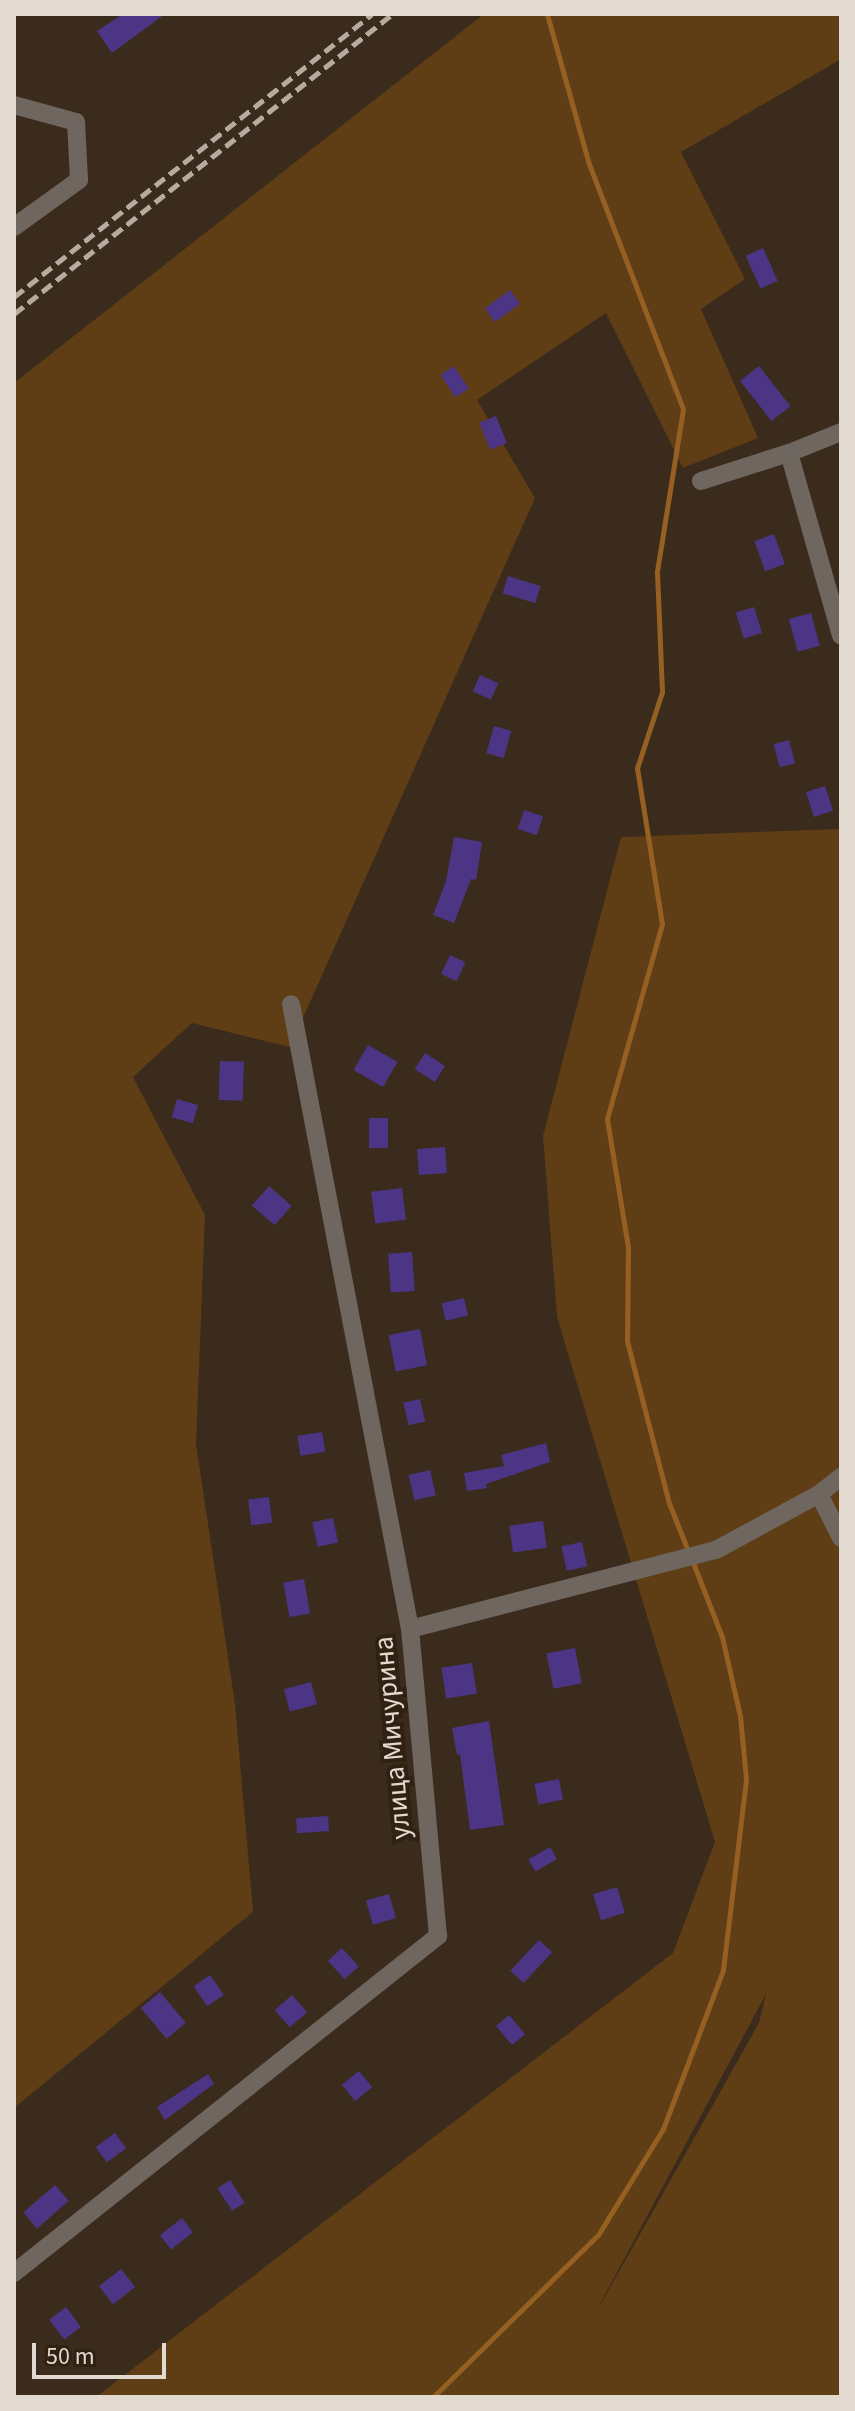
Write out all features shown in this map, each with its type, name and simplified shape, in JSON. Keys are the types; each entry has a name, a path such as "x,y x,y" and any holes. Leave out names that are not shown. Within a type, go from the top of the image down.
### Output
{"street":[{"path":"14,105 76,122 79,180 14,227"},
{"path":"701,481 789,453 841,432"},
{"path":"789,453 841,636"},
{"name":"улица Мичурина","path":"14,2273 438,1936 410,1629 291,1004"},
{"path":"410,1629 716,1550 819,1494 841,1477"},
{"path":"819,1494 841,1538"}],"shaded area":[{"path":"484,14 841,14 841,59 681,152 745,279 701,309 758,438 683,468 606,313 477,400 535,498 290,1047 192,1023 133,1077 205,1215 196,1444 235,1704 253,1912 14,2108 14,383"},
{"path":"841,829 841,2397 96,2397 673,1953 715,1842 557,1317 543,1136 621,837","holes":["766,1994 759,2023 599,2307"]}],"building":[{"path":"123,14 165,14 112,53 97,31"},
{"path":"763,248 778,281 760,289 746,256"},
{"path":"510,290 520,304 495,322 485,308"},
{"path":"454,366 469,389 455,397 441,375"},
{"path":"759,366 790,406 771,421 740,381"},
{"path":"496,416 507,443 490,450 479,423"},
{"path":"774,534 785,564 765,571 754,541"},
{"path":"508,576 541,586 535,603 503,593"},
{"path":"754,607 762,633 744,638 736,613"},
{"path":"811,613 820,646 798,652 789,619"},
{"path":"480,675 498,683 491,700 473,691"},
{"path":"494,726 511,731 504,758 486,753"},
{"path":"789,740 795,763 780,767 774,744"},
{"path":"825,786 833,811 814,817 806,792"},
{"path":"524,810 543,816 537,835 518,829"},
{"path":"454,837 482,842 476,880 471,879 454,923 433,915 446,881"},
{"path":"450,955 465,962 457,981 441,974"},
{"path":"368,1045 397,1062 383,1087 354,1070"},
{"path":"425,1053 445,1066 435,1082 415,1069"},
{"path":"220,1061 244,1062 243,1101 219,1100"},
{"path":"177,1099 198,1105 193,1123 172,1117"},
{"path":"369,1118 388,1118 388,1148 369,1148"},
{"path":"445,1147 447,1173 419,1175 417,1149"},
{"path":"269,1186 292,1206 275,1225 252,1206"},
{"path":"402,1188 406,1220 375,1224 371,1192"},
{"path":"412,1252 415,1291 391,1293 388,1254"},
{"path":"464,1298 468,1316 446,1321 442,1303"},
{"path":"420,1329 427,1365 396,1371 389,1335"},
{"path":"420,1399 425,1421 409,1425 403,1403"},
{"path":"322,1432 325,1452 300,1456 297,1436"},
{"path":"546,1443 550,1462 486,1484 487,1488 467,1491 464,1473 504,1466 501,1455"},
{"path":"430,1470 436,1495 414,1500 409,1475"},
{"path":"269,1497 272,1523 251,1525 248,1500"},
{"path":"333,1518 338,1542 318,1547 312,1522"},
{"path":"543,1521 547,1548 513,1552 509,1526"},
{"path":"582,1542 587,1566 567,1571 561,1546"},
{"path":"304,1579 310,1613 289,1617 283,1583"},
{"path":"575,1648 582,1683 553,1689 547,1654"},
{"path":"472,1663 477,1694 446,1698 441,1668"},
{"path":"311,1682 317,1704 290,1711 284,1689"},
{"path":"489,1721 504,1825 470,1830 460,1754 457,1755 452,1728"},
{"path":"559,1779 563,1800 538,1804 534,1784"},
{"path":"328,1816 329,1831 297,1833 296,1818"},
{"path":"550,1847 557,1859 535,1872 528,1860"},
{"path":"617,1887 625,1913 601,1920 593,1894"},
{"path":"389,1894 396,1918 373,1925 366,1901"},
{"path":"539,1940 552,1952 524,1983 510,1971"},
{"path":"342,1948 359,1967 345,1979 328,1961"},
{"path":"210,1975 224,1995 207,2006 194,1986"},
{"path":"160,1992 186,2023 167,2039 141,2008"},
{"path":"292,1995 307,2012 290,2027 275,2010"},
{"path":"509,2015 525,2034 512,2045 496,2026"},
{"path":"359,2071 372,2087 355,2101 342,2085"},
{"path":"208,2074 214,2084 165,2120 157,2107"},
{"path":"115,2133 126,2148 107,2162 96,2147"},
{"path":"230,2180 245,2203 232,2211 217,2188"},
{"path":"55,2185 69,2201 37,2228 23,2213"},
{"path":"182,2218 193,2232 171,2249 160,2235"},
{"path":"121,2269 135,2287 113,2304 99,2286"},
{"path":"66,2307 81,2327 64,2340 49,2320"}],"waterway":[{"path":"547,14 589,164 683,409 657,572 662,692 637,768 662,924 607,1119 628,1247 627,1341 669,1503 688,1551"},
{"path":"433,2397 598,2235 663,2129 723,1970 746,1779 740,1716 722,1637 692,1560"}],"railway":[{"path":"14,297 372,14"},
{"path":"14,314 393,14"}]}
